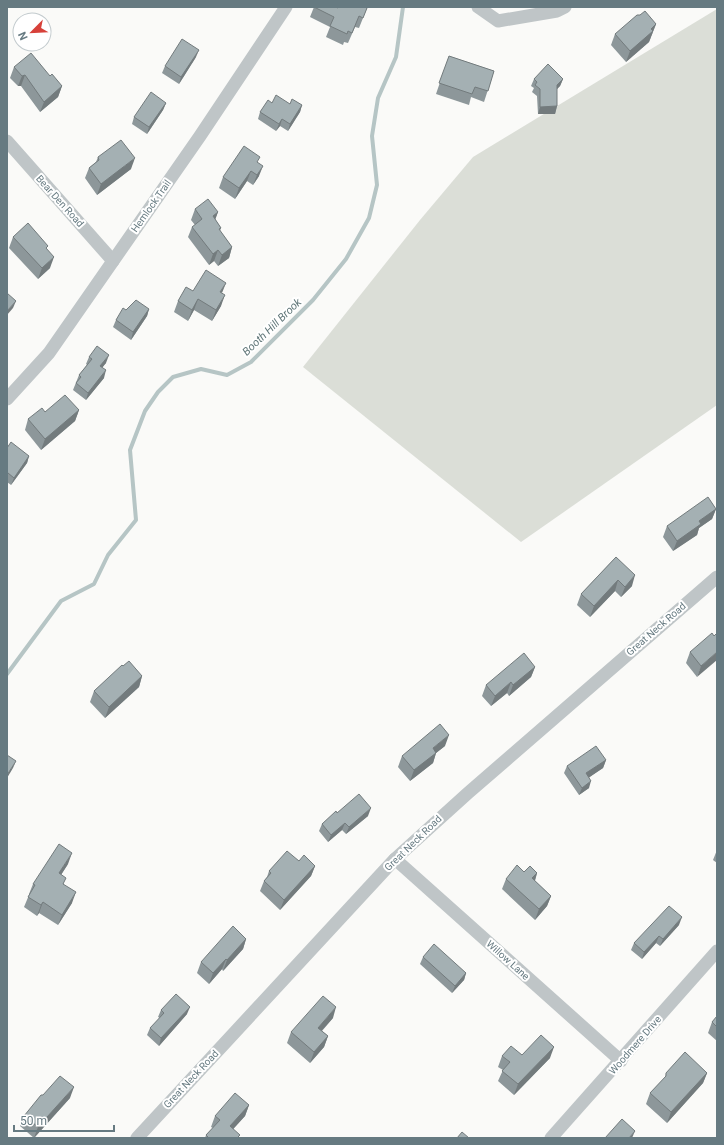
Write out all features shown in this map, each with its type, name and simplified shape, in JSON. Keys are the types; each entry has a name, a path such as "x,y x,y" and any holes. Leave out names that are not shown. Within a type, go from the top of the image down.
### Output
{"street":[{"name":"Hemlock Trail","path":"7,399 49,353 286,7"},
{"path":"478,7 498,21 557,11 565,7"},
{"name":"Bear Den Road","path":"7,141 113,261"},
{"name":"Great Neck Road","path":"137,1138 395,860 468,792 717,577"},
{"name":"Willow Lane","path":"395,860 621,1061"},
{"name":"Woodmere Drive","path":"551,1138 621,1061 717,951"}],"shaded area":[{"path":"717,9 717,405 521,542 303,367 420,220 473,157"}],"building":[{"path":"314,7 367,8 363,18 359,16 352,33 348,31 347,34 330,26 334,17"},
{"path":"645,11 656,24 651,29 653,31 630,51 615,34 637,15 640,15"},
{"path":"182,39 199,50 181,77 165,66"},
{"path":"31,53 50,76 52,74 62,86 44,102 25,75 22,76 14,67"},
{"path":"449,56 494,71 488,91 475,87 472,94 439,83"},
{"path":"548,64 563,79 557,85 557,106 540,107 540,89 535,85 537,82 534,79"},
{"path":"151,92 166,103 149,127 134,117"},
{"path":"276,95 290,104 292,99 302,105 290,124 282,119 279,124 260,112 268,100 272,103"},
{"path":"121,140 135,158 101,184 89,168 99,160 98,157"},
{"path":"244,146 260,157 257,162 263,166 257,175 251,171 239,188 223,177"},
{"path":"208,199 218,212 213,216 221,228 219,229 232,247 222,255 218,250 213,254 192,227 202,219 195,209"},
{"path":"28,223 48,246 46,248 54,257 42,268 13,237"},
{"path":"206,270 226,283 220,292 225,295 216,310 198,299 192,310 178,301 186,287 193,291"},
{"path":"7,293 16,301 7,311"},
{"path":"136,300 149,309 133,332 116,320 123,308 126,310"},
{"path":"97,346 109,355 100,366 106,370 88,393 76,383 81,377 79,375 92,359 89,357"},
{"path":"65,395 79,410 45,439 28,419 42,408 45,412"},
{"path":"11,442 29,456 14,478 8,473 7,474 7,448"},
{"path":"708,497 716,509 699,521 701,524 677,541 667,526"},
{"path":"616,557 635,575 625,587 618,580 594,606 581,594"},
{"path":"712,633 714,636 717,633 717,652 701,666 690,652"},
{"path":"524,653 535,667 513,685 511,682 495,696 486,685"},
{"path":"129,661 142,676 109,707 94,691 122,665 123,666"},
{"path":"440,724 449,735 433,748 436,753 414,770 402,756"},
{"path":"596,746 606,760 586,773 591,781 582,788 567,766"},
{"path":"7,755 16,761 7,775"},
{"path":"359,794 371,808 349,827 345,823 331,835 322,824 336,811 337,813"},
{"path":"59,844 72,853 59,873 66,878 63,884 76,892 62,915 43,902 41,905 28,897 35,885 33,884"},
{"path":"287,851 299,861 304,855 315,866 284,900 264,881 271,873 269,871"},
{"path":"517,865 524,872 530,866 537,873 532,878 551,896 539,909 506,879"},
{"path":"669,906 682,917 663,939 659,936 644,952 634,943"},
{"path":"233,926 246,939 213,973 201,962"},
{"path":"434,944 466,973 455,986 423,957"},
{"path":"176,994 190,1007 161,1038 150,1028 164,1013 161,1010"},
{"path":"323,996 336,1007 318,1028 328,1036 314,1052 291,1032"},
{"path":"717,1016 717,1027 712,1022"},
{"path":"541,1035 554,1047 518,1084 502,1071 510,1062 502,1056 511,1046 522,1055"},
{"path":"685,1052 707,1073 671,1112 650,1093"},
{"path":"60,1076 74,1087 38,1127 24,1116 41,1095 43,1095"},
{"path":"235,1093 249,1105 230,1126 240,1135 237,1138 209,1138 206,1135 220,1120 215,1116"},
{"path":"622,1119 635,1131 629,1138 605,1138"},
{"path":"462,1132 469,1138 457,1138"}],"waterway":[{"name":"Booth Hill Brook","path":"7,674 61,601 94,584 108,555 136,520 130,450 145,411 158,392 173,377 201,369 227,375 251,362 313,300 346,259 369,218 377,185 372,136 378,98 396,57 403,7"}]}
